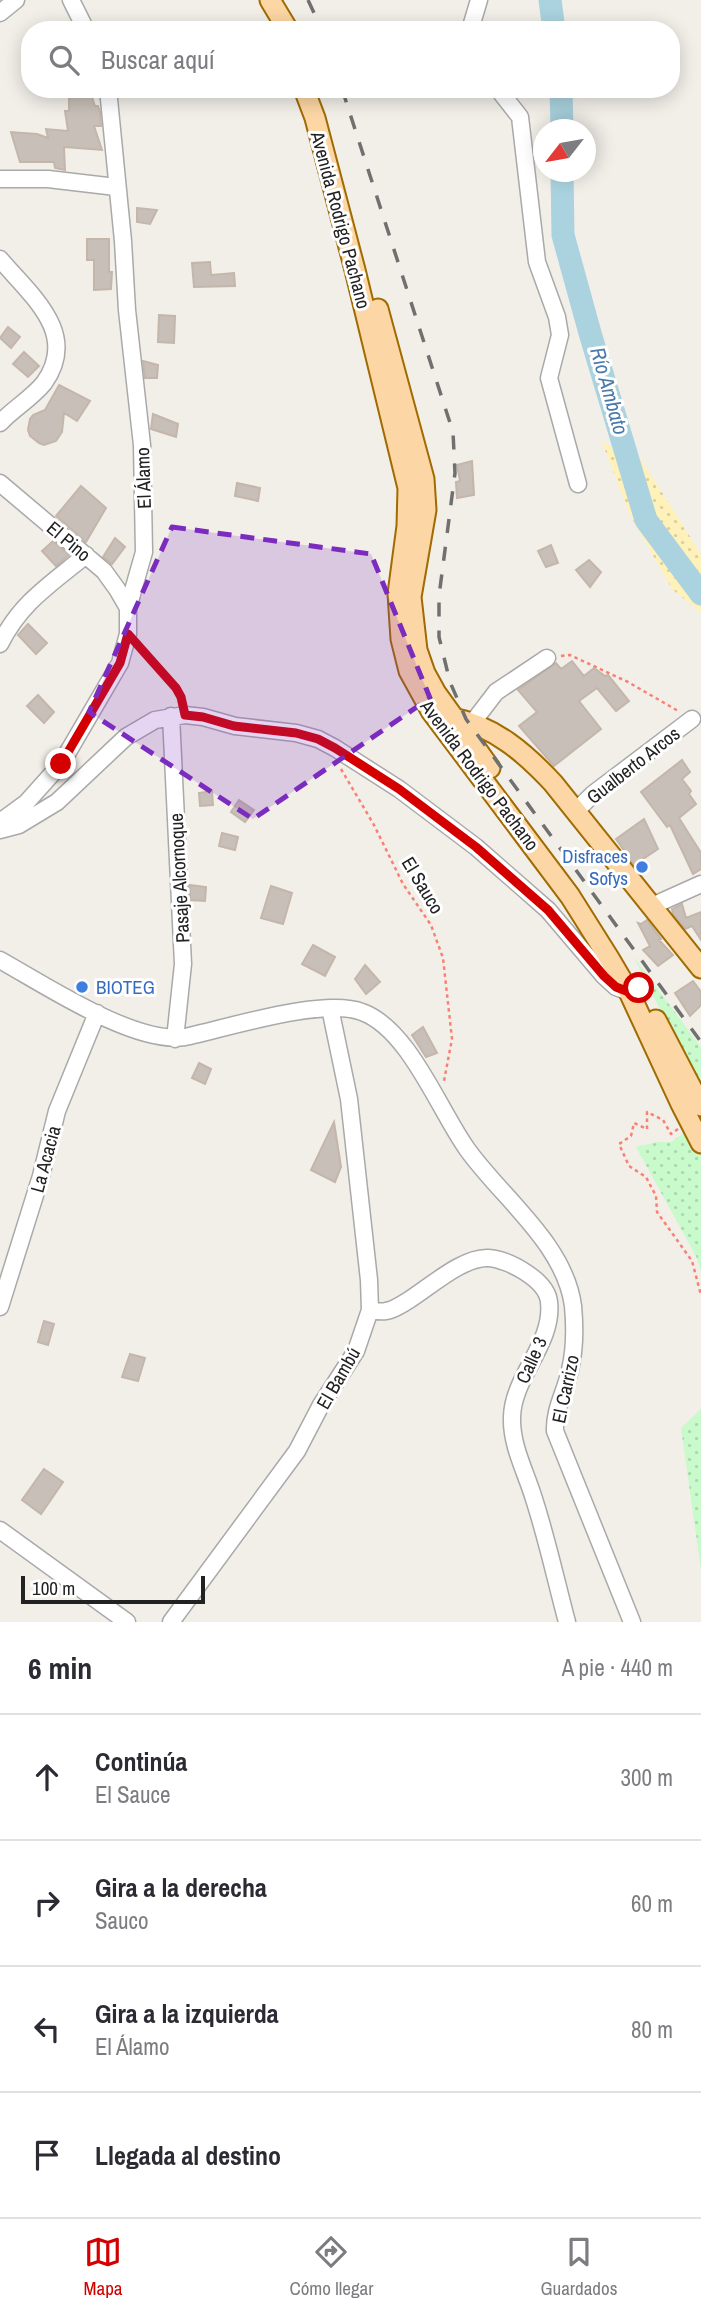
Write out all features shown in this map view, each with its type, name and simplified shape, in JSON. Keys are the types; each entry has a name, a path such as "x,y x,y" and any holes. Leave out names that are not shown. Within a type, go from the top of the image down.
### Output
{"main road":[{"path":"269,2 273,21"},
{"path":"269,2 282,21"},
{"name":"Avenida Rodrigo Pachano","path":"307,98 355,270 408,488 409,509 398,594 401,639 414,681 588,901 695,1114 701,1143"},
{"name":"Avenida Rodrigo Pachano","path":"318,98 424,479 426,510 411,597 413,628 425,673 448,723"},
{"path":"448,723 473,722 522,751 553,783 701,968"}],"street":[{"path":"0,13 16,0"},
{"path":"71,0 82,21"},
{"path":"473,21 479,0"},
{"name":"El Álamo","path":"0,822 26,803 61,764 120,663 128,634 128,608 144,552 142,445 109,98"},
{"path":"505,98 520,117 537,262 557,317 560,335 549,378 578,484"},
{"path":"0,179 48,179 116,187"},
{"path":"0,259 46,313 58,341 55,365 43,385 1,420"},
{"name":"El Pino","path":"0,484 86,555 110,580 128,608"},
{"path":"2,634 19,611 86,555"},
{"path":"473,722 496,692 547,658"},
{"path":"0,830 19,825 57,802 141,726 178,716 203,717 234,726 296,733 318,739 335,748 399,789 476,847 548,910 616,987 634,990"},
{"name":"Pasaje Alcornoque","path":"175,1039 183,964 178,716"},
{"name":"Gualberto Arcos","path":"575,812 593,794 692,719"},
{"path":"652,906 701,884"},
{"path":"0,960 129,1028 175,1039"},
{"name":"El Carrizo","path":"175,1039 307,1010 330,1008 362,1011 395,1034 467,1149 535,1229 562,1269 573,1304 575,1341 570,1371 554,1419 555,1431 632,1622"},
{"name":"El Bambú","path":"171,1622 297,1451 321,1405 356,1351 370,1310 349,1099 330,1008"},
{"name":"La Acacia","path":"0,1307 41,1176 57,1111 97,1013"},
{"name":"Calle 3","path":"370,1310 386,1311 400,1306 469,1260 487,1258 505,1261 536,1280 549,1300 541,1342 517,1390 512,1415 512,1437 535,1500 568,1622"},
{"path":"0,1530 127,1622"}],"path":[{"path":"128,634 176,688 181,697 178,716"},
{"path":"547,658 570,655 628,682 692,719"},
{"name":"El Sauco","path":"335,761 363,804 403,884 431,925 443,958 452,1040 440,1105"},
{"path":"695,1114 671,1134 663,1120 647,1112 647,1129 634,1123 631,1136 619,1144 629,1166 646,1177 656,1196 657,1212 692,1261 701,1295"}],"highlighted area":[{"path":"172,527 371,554 430,698 253,819 89,712"}],"sand":[{"path":"602,442 642,461 701,554 701,613 672,589 629,513"}],"green space":[{"path":"633,956 701,1047 701,1090"},
{"path":"688,1130 701,1155 701,1271 696,1256 636,1147 671,1142"},
{"path":"701,1409 701,1570 681,1428"}],"building":[{"path":"69,98 92,98 100,112 101,126 94,126 102,150 64,147 65,170 55,168 54,162 20,162 11,132 37,134 48,138 46,129 68,131 65,111 69,111"},
{"path":"137,208 157,210 150,224 137,222"},
{"path":"87,239 109,239 111,289 94,290 94,260 87,260"},
{"path":"210,262 211,275 234,273 235,286 194,287 192,263"},
{"path":"159,315 175,316 174,343 158,342"},
{"path":"8,327 20,337 11,348 0,338"},
{"path":"24,352 39,366 28,377 13,364"},
{"path":"143,361 158,365 157,378 145,378"},
{"path":"59,385 90,401 77,421 64,413 62,432 56,441 44,445 30,436 30,419 45,410"},
{"path":"153,414 178,424 176,437 151,429"},
{"path":"472,461 474,495 457,498 456,482 460,481 457,465"},
{"path":"237,483 260,488 258,501 235,496"},
{"path":"81,486 106,508 86,542 56,516"},
{"path":"115,538 125,547 112,564 103,557"},
{"path":"53,541 69,555 56,566 42,551"},
{"path":"551,545 558,563 546,567 538,551"},
{"path":"589,560 601,572 590,587 576,570"},
{"path":"28,624 47,643 36,654 18,635"},
{"path":"572,661 584,676 594,668 605,676 608,675 629,701 616,711 597,688 579,701 601,729 554,766 519,726 537,712 518,690 556,663 561,669"},
{"path":"38,695 54,712 44,723 27,706"},
{"path":"682,760 690,772 682,779 696,804 679,818 701,853 701,869 693,874 670,825 667,827 641,792"},
{"path":"212,791 213,805 200,806 199,793"},
{"path":"239,800 254,810 245,822 231,812"},
{"path":"644,819 658,849 634,865 616,839"},
{"path":"222,833 238,837 235,850 219,846"},
{"path":"190,885 206,887 205,901 190,900"},
{"path":"271,886 292,893 283,924 261,918"},
{"path":"682,904 686,918 701,912 701,940 692,926 685,929 673,914 672,909"},
{"path":"647,920 661,939 659,940 673,955 658,966 643,950 650,946 638,923"},
{"path":"313,945 335,957 325,976 302,964"},
{"path":"365,965 380,982 366,994 355,979"},
{"path":"693,981 701,992 701,1005 690,1016 675,993"},
{"path":"423,1027 437,1053 426,1057 412,1035"},
{"path":"199,1063 211,1069 205,1084 192,1078"},
{"path":"334,1122 341,1167 335,1182 311,1170"},
{"path":"44,1321 54,1324 48,1345 38,1342"},
{"path":"130,1354 145,1358 138,1381 122,1377"},
{"path":"44,1469 63,1482 41,1514 22,1500"}],"waterway":[{"name":"Río Ambato","path":"550,0 553,21"},
{"name":"Río Ambato","path":"561,98 562,119"},
{"name":"Río Ambato","path":"562,182 563,235 646,520 701,594"}],"railway":[{"path":"308,0 318,21"},
{"path":"345,98 453,432 455,473 439,596 439,637 450,682 466,719 701,1042"}],"place":[{"name":"Disfraces Sofys","path":"642,867"},
{"name":"BIOTEG","path":"82,987"}],"route":[{"path":"61,764 120,663 128,634 176,688 185,715 234,726 296,733 318,739 335,748 399,789 476,847 548,910 616,987 629,992 639,988"}]}
